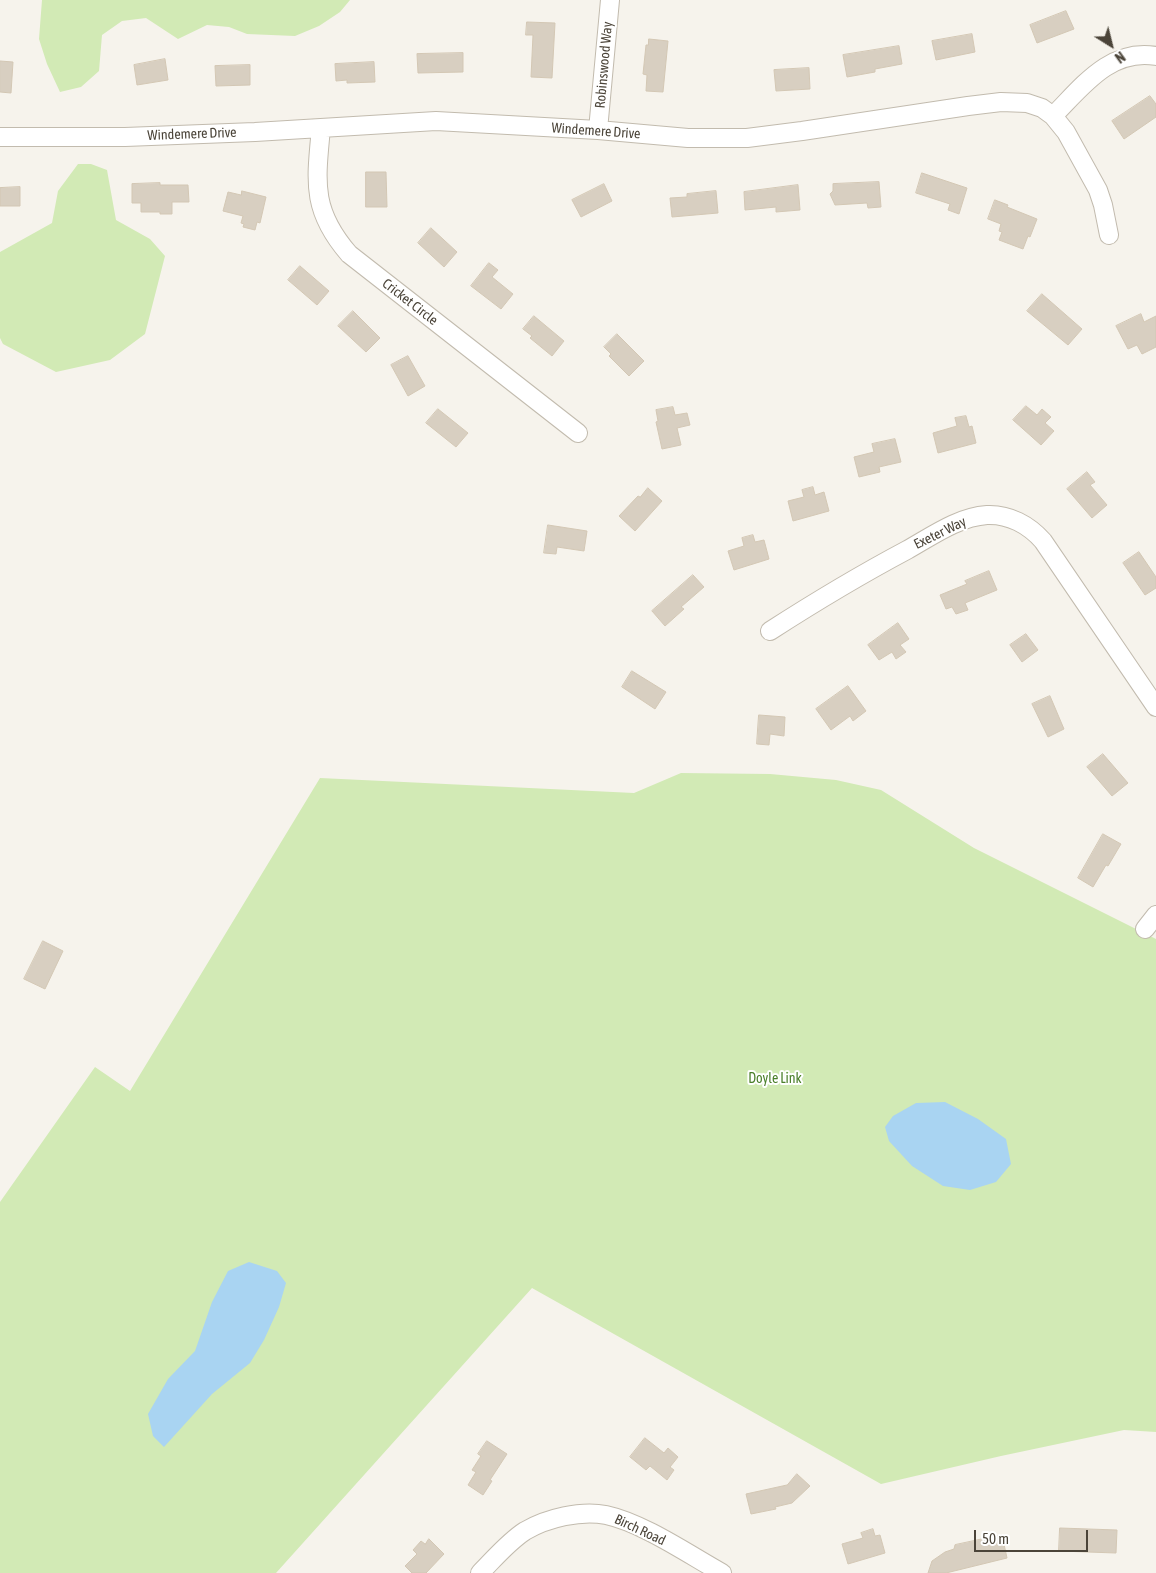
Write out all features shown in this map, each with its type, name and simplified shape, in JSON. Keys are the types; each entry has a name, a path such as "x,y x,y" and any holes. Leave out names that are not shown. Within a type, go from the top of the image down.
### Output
{"street":[{"name":"Robinswood Way","path":"598,130 610,0"},
{"path":"1053,116 1092,76 1110,63 1130,56 1156,56"},
{"name":"Windemere Drive","path":"0,137 125,137 436,121 598,130 688,138 747,138 802,132 959,107 1001,102 1027,103 1035,105 1053,116 1066,132 1098,190 1109,235"},
{"name":"Cricket Circle","path":"321,128 317,167 318,194 320,206 336,240 349,254 578,433"},
{"name":"Exeter Way","path":"770,631 833,592 951,526 979,516 997,515 1027,526 1043,541 1156,707"},
{"path":"1145,929 1156,915"},
{"name":"Birch Road","path":"480,1573 508,1545 530,1529 550,1521 592,1513 623,1520 722,1573"}],"green space":[{"path":"42,0 350,0 340,12 319,26 295,36 247,34 229,27 207,25 178,39 146,18 122,21 102,35 99,71 81,87 60,92 47,64 39,39"},
{"path":"78,164 91,164 107,170 116,220 150,239 165,256 145,334 110,360 56,372 3,344 0,338 0,252 52,223 58,191"},
{"name":"Doyle Link","path":"681,773 770,774 836,780 881,790 974,848 1156,939 1156,1432 1124,1430 881,1484 532,1288 276,1573 0,1573 0,1202 95,1067 130,1091 320,778 634,793"}],"water":[{"path":"945,1102 978,1119 1006,1139 1011,1164 996,1182 970,1190 943,1186 912,1166 889,1141 885,1127 893,1116 916,1103"},
{"path":"249,1262 277,1271 286,1283 279,1307 264,1340 250,1363 212,1394 164,1447 153,1436 148,1414 168,1379 195,1351 212,1302 228,1271"}],"building":[{"path":"1066,11 1074,29 1037,43 1030,25"},
{"path":"527,22 555,23 552,78 531,77 533,35 526,35"},
{"path":"972,34 975,52 936,60 932,41"},
{"path":"649,39 668,41 663,92 646,91 647,75 643,74 646,45 648,45"},
{"path":"899,46 902,64 875,69 875,72 847,77 843,55"},
{"path":"463,53 463,72 418,73 417,54"},
{"path":"165,59 168,80 137,85 134,65"},
{"path":"0,61 13,62 11,93 0,92"},
{"path":"374,62 375,82 347,83 347,80 336,81 335,64"},
{"path":"250,65 250,85 216,86 215,66"},
{"path":"809,68 810,89 776,91 774,70"},
{"path":"1150,96 1156,104 1156,117 1124,139 1112,121"},
{"path":"366,172 386,172 387,207 366,207"},
{"path":"922,173 967,188 959,214 948,210 950,204 916,193"},
{"path":"879,182 881,207 868,208 867,203 835,205 830,194 833,191 833,184"},
{"path":"160,183 160,185 188,185 189,202 172,202 172,214 141,212 141,203 132,203 132,184"},
{"path":"604,184 612,201 581,217 572,200"},
{"path":"798,185 800,210 776,212 776,207 745,210 744,192"},
{"path":"20,187 20,206 0,206 0,188"},
{"path":"242,191 266,197 260,223 257,222 255,230 243,227 244,224 241,223 243,216 223,211 228,192 241,195"},
{"path":"716,191 718,213 672,217 670,198 687,197 687,194"},
{"path":"995,200 1037,219 1023,249 999,240 1002,232 999,231 1001,224 988,219"},
{"path":"431,228 457,252 444,267 418,243"},
{"path":"489,263 498,270 492,277 513,294 501,309 471,286"},
{"path":"300,266 329,291 317,305 288,280"},
{"path":"1042,294 1082,329 1068,345 1027,311"},
{"path":"353,311 380,338 366,352 338,326"},
{"path":"1141,314 1144,322 1156,316 1156,347 1142,354 1137,345 1128,349 1116,326"},
{"path":"534,316 564,341 552,356 530,338 532,336 523,329"},
{"path":"617,334 644,361 629,376 609,356 611,354 604,347"},
{"path":"408,356 425,386 408,396 391,365"},
{"path":"1026,406 1037,415 1042,409 1051,417 1045,423 1054,431 1041,445 1013,420"},
{"path":"673,407 675,415 687,413 690,425 677,428 681,445 662,449 656,422 658,421 656,410"},
{"path":"438,409 468,433 456,447 426,423"},
{"path":"966,416 969,427 972,426 976,443 938,453 933,433 957,426 955,418"},
{"path":"895,439 901,462 879,467 880,472 859,477 854,457 874,452 872,444"},
{"path":"1087,472 1095,482 1090,485 1107,505 1092,518 1067,489"},
{"path":"813,487 815,495 824,492 829,511 793,521 788,501 804,497 802,490"},
{"path":"648,488 662,501 635,531 619,516"},
{"path":"548,525 587,531 584,551 557,547 556,554 544,553"},
{"path":"753,535 755,542 764,540 769,559 734,570 728,551 744,546 742,538"},
{"path":"1139,552 1156,577 1156,588 1145,595 1123,563"},
{"path":"989,571 997,590 965,603 968,610 956,614 952,607 946,609 940,595 967,584 965,581"},
{"path":"693,575 704,587 681,607 684,609 665,626 652,611"},
{"path":"898,623 909,639 900,645 906,652 896,659 892,652 879,660 868,645"},
{"path":"1026,634 1038,650 1022,662 1010,645"},
{"path":"632,671 666,692 655,709 622,687"},
{"path":"848,686 866,711 853,721 850,716 831,730 816,709"},
{"path":"1050,696 1064,729 1048,737 1032,704"},
{"path":"759,715 785,717 784,736 770,734 769,745 757,744"},
{"path":"1103,754 1128,783 1112,796 1087,767"},
{"path":"1103,834 1121,844 1093,887 1078,878"},
{"path":"43,941 63,951 45,989 24,979"},
{"path":"645,1438 664,1453 668,1448 678,1457 670,1467 674,1470 667,1480 650,1466 646,1470 630,1457"},
{"path":"487,1441 507,1454 490,1480 492,1481 483,1495 468,1485 476,1472 472,1470 481,1456 478,1454"},
{"path":"797,1474 810,1486 792,1503 775,1507 776,1509 751,1514 746,1494 787,1485"},
{"path":"1060,1528 1117,1530 1116,1553 1059,1551"},
{"path":"873,1529 875,1536 880,1535 885,1553 848,1564 842,1544 863,1538 861,1533"},
{"path":"1002,1535 1007,1558 946,1573 928,1573 932,1561 945,1552 954,1549 955,1545"},
{"path":"429,1539 444,1554 426,1573 412,1573 405,1566 417,1554 413,1550 421,1541 425,1544"}]}
